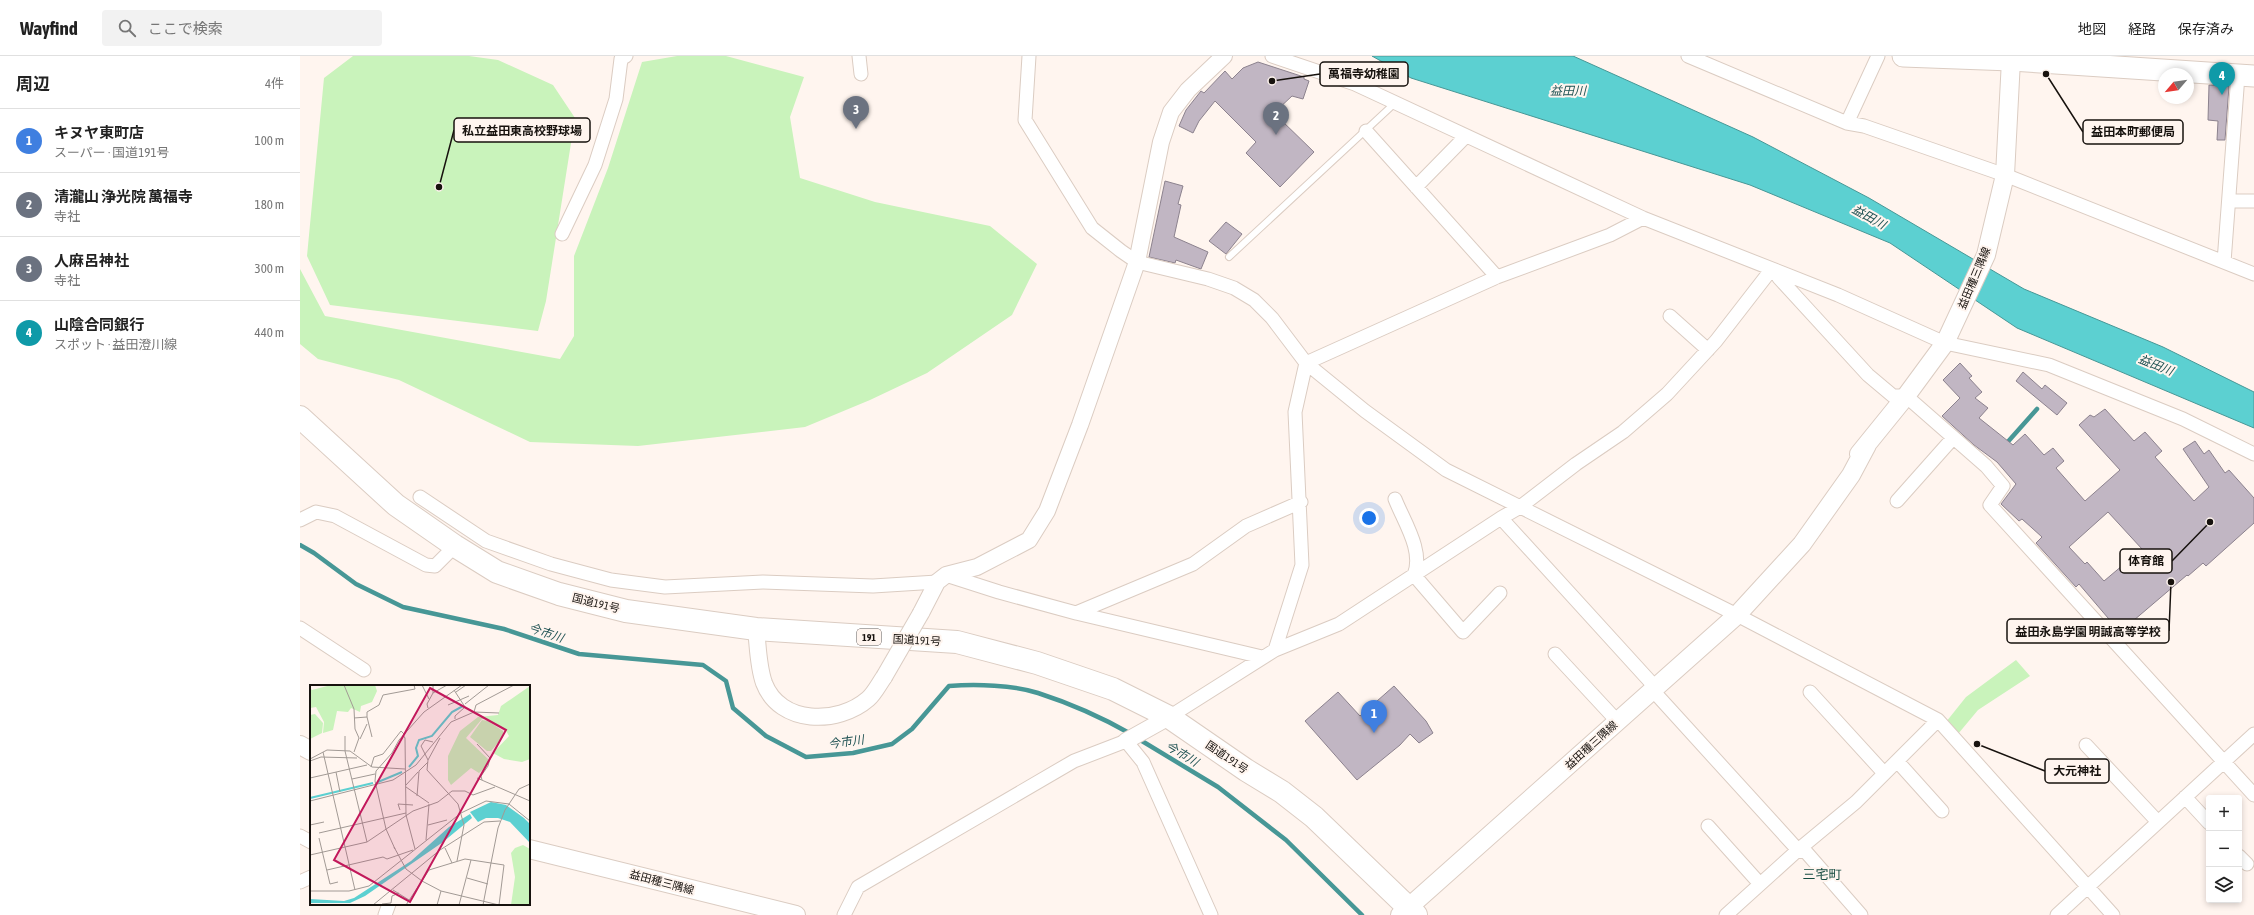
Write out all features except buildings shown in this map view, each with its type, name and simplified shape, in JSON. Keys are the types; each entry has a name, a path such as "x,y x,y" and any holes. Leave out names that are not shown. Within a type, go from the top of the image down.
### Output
{"highway":[{"name":"国道191号","path":"300,417 396,505 455,546 497,572 559,594 626,611 756,628 957,642 1037,663 1113,689 1169,717 1282,792 1314,817 1408,912"}],"main road":[{"path":"1903,56 2011,58 2246,76"},
{"name":"益田種三隅線","path":"1408,912 1737,614 1778,571 1806,538 1851,475 1867,445 1906,396 1945,343 1986,255 2004,179 2011,58"},
{"path":"300,745 310,750"},
{"name":"益田種三隅線","path":"530,849 796,915"}],"street":[{"path":"562,234 595,165 616,99 621,59 626,56"},
{"path":"859,56 861,74"},
{"path":"1029,56 1025,120 1092,228 1137,262 1208,279 1234,288 1254,300 1272,318 1306,363 1365,411 1446,470 1737,614 1938,720 2113,915"},
{"path":"420,497 486,540 551,564 611,580 665,587 763,582 873,586 941,579 977,567 1029,540 1047,511 1137,262 1162,142 1171,112 1188,90 1224,56"},
{"path":"1272,56 1355,84 1643,218 1773,271 1838,295 1945,343 2049,365 2183,419 2254,454"},
{"path":"1688,56 1847,123 1864,126 2254,274"},
{"path":"1847,123 1878,56"},
{"path":"2224,262 2229,201 2246,76"},
{"path":"1366,131 1497,277"},
{"path":"1416,187 1466,136"},
{"path":"2229,201 2254,201"},
{"path":"1306,363 1497,277 1610,235 1643,218"},
{"path":"844,915 858,887 1074,761 1126,741 1169,717 1262,657 1275,650 1339,624 1520,507 1576,464 1623,432 1667,394 1708,350 1773,271"},
{"path":"1773,271 1868,375 1893,396 1906,396 1986,466 2003,486 1990,505 2254,795"},
{"path":"1670,316 1708,350"},
{"path":"1275,650 1302,565 1295,412 1306,363"},
{"path":"1897,501 1953,438"},
{"path":"1395,499 1416,551 1418,564 1414,575"},
{"path":"1076,613 1193,564 1246,526 1300,502"},
{"path":"300,520 316,512 335,516 426,565 435,566 455,546"},
{"path":"1501,518 1656,688 1657,695 1798,850 1806,852 1861,915"},
{"path":"1414,575 1463,632 1500,593"},
{"path":"941,579 1262,657"},
{"path":"756,628 759,661 764,684 778,704 799,715 821,717 847,712 869,699 884,677 941,579"},
{"path":"300,628 364,670"},
{"path":"1555,654 1618,722"},
{"path":"1810,692 1884,774"},
{"path":"1726,915 1798,850 1856,802 1938,720"},
{"path":"2057,915 2254,734"},
{"path":"1126,741 1143,762 1211,915"},
{"path":"2086,745 2158,822"},
{"path":"1897,761 1942,811"},
{"path":"2185,797 2206,820"},
{"path":"1708,826 1760,884"},
{"path":"300,836 310,841"},
{"path":"300,882 310,877"},
{"path":"385,915 389,905"}],"lane":[{"path":"1229,257 1395,103"}],"green space":[{"path":"353,56 469,56 498,60 553,85 575,118 546,301 538,331 330,305 307,256 324,78"},
{"path":"677,56 726,56 804,77 790,117 800,178 875,202 990,226 1037,264 1012,315 927,373 870,400 805,427 638,446 530,442 399,380 318,359 300,344 300,269 325,316 560,359 574,336 574,256 608,168 642,62"},
{"path":"2016,660 2030,676 1978,710 1958,734 1946,722 1966,697"}],"water":[{"name":"益田川","path":"1372,56 1573,56 1753,137 1869,198 2024,289 2163,347 2254,392 2254,428 2017,328 1890,243 1750,185 1411,78"}],"waterway":[{"path":"2005,445 2037,409"},
{"name":"今市川","path":"300,545 314,553 356,584 403,607 504,629 579,654 703,665 726,681 733,708 766,736 806,757 853,753 892,744 912,729 949,686 994,686 1028,690 1074,706 1131,734"},
{"name":"今市川","path":"1137,738 1218,787 1286,840 1362,915"}],"place":[{"name":"益田本町郵便局","path":"2046,74"},
{"name":"萬福寺幼稚園","path":"1272,81"},
{"name":"山陰合同銀行","path":"2222,95"},
{"name":"人麻呂神社","path":"856,129"},
{"name":"清瀧山 浄光院 萬福寺","path":"1276,135"},
{"name":"私立益田東高校野球場","path":"439,187"},
{"name":"体育館","path":"2210,522"},
{"name":"益田永島学園 明誠高等学校","path":"2171,582"},
{"name":"キヌヤ東町店","path":"1374,733"},
{"name":"大元神社","path":"1977,744"}],"district":[{"name":"三宅町","path":"1822,874"}]}
